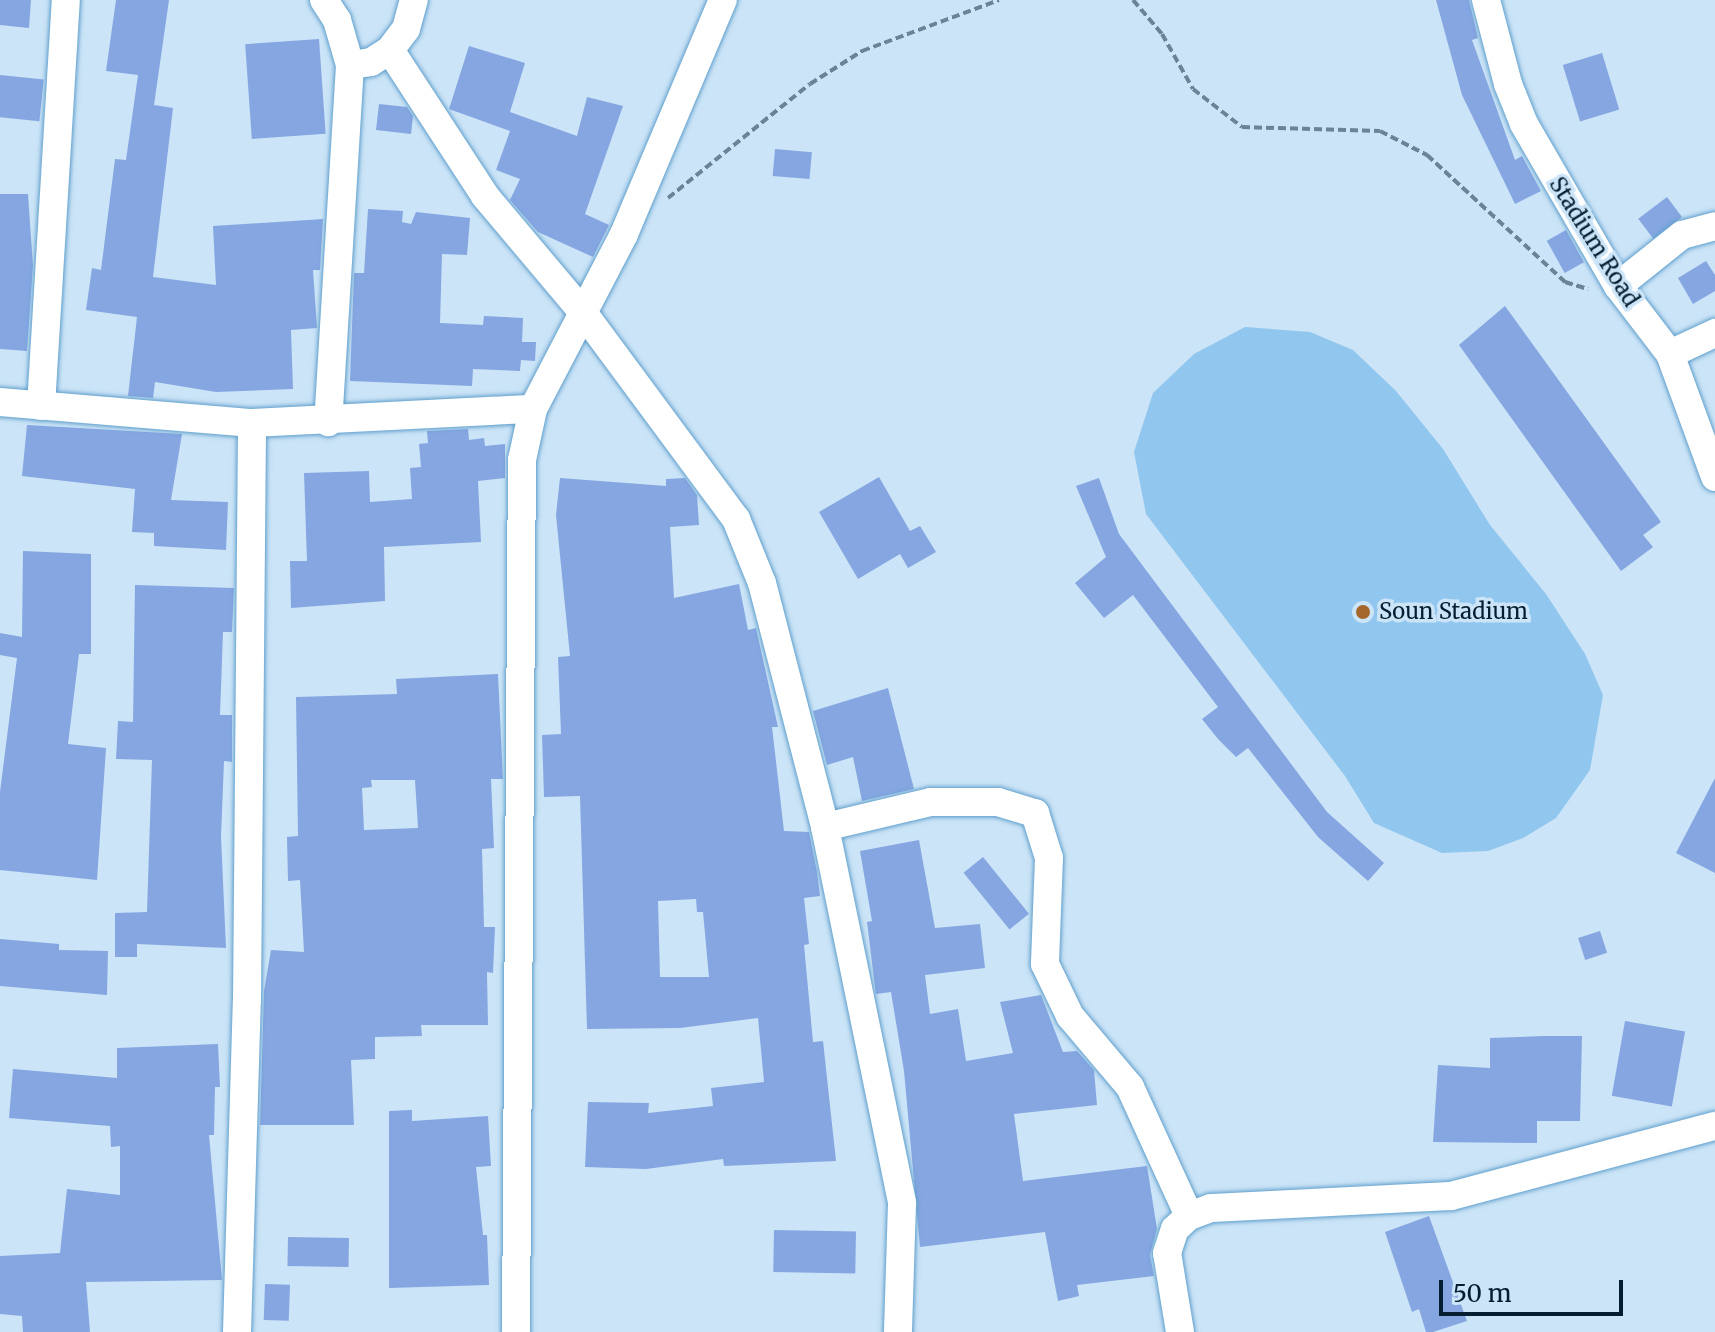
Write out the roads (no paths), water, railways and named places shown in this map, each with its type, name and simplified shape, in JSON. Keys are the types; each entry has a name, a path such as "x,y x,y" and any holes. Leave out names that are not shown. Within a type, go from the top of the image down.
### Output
{"street":[{"path":"41,406 66,0"},
{"path":"324,0 337,20 350,65 328,422"},
{"path":"350,65 371,62 390,50 406,29 414,0"},
{"path":"516,1332 522,460 533,409 624,234 723,0"},
{"name":"Stadium Road","path":"1486,0 1524,124 1618,286 1670,354 1715,477"},
{"path":"390,50 485,196 582,311 736,519 762,583 825,827 902,1203 898,1332"},
{"path":"1618,286 1682,235 1715,226"},
{"path":"1670,354 1715,333"},
{"path":"0,408 0,402 252,423 328,422 533,409"},
{"path":"237,1332 247,1001 252,423"},
{"path":"825,827 931,802 998,802 1035,813 1049,858 1045,964 1070,1016 1130,1087 1189,1216"},
{"path":"1180,1332 1167,1253 1175,1229 1189,1216 1211,1208 1451,1196 1715,1126"}],"place":[{"name":"Soun Stadium","path":"1363,612"}]}
